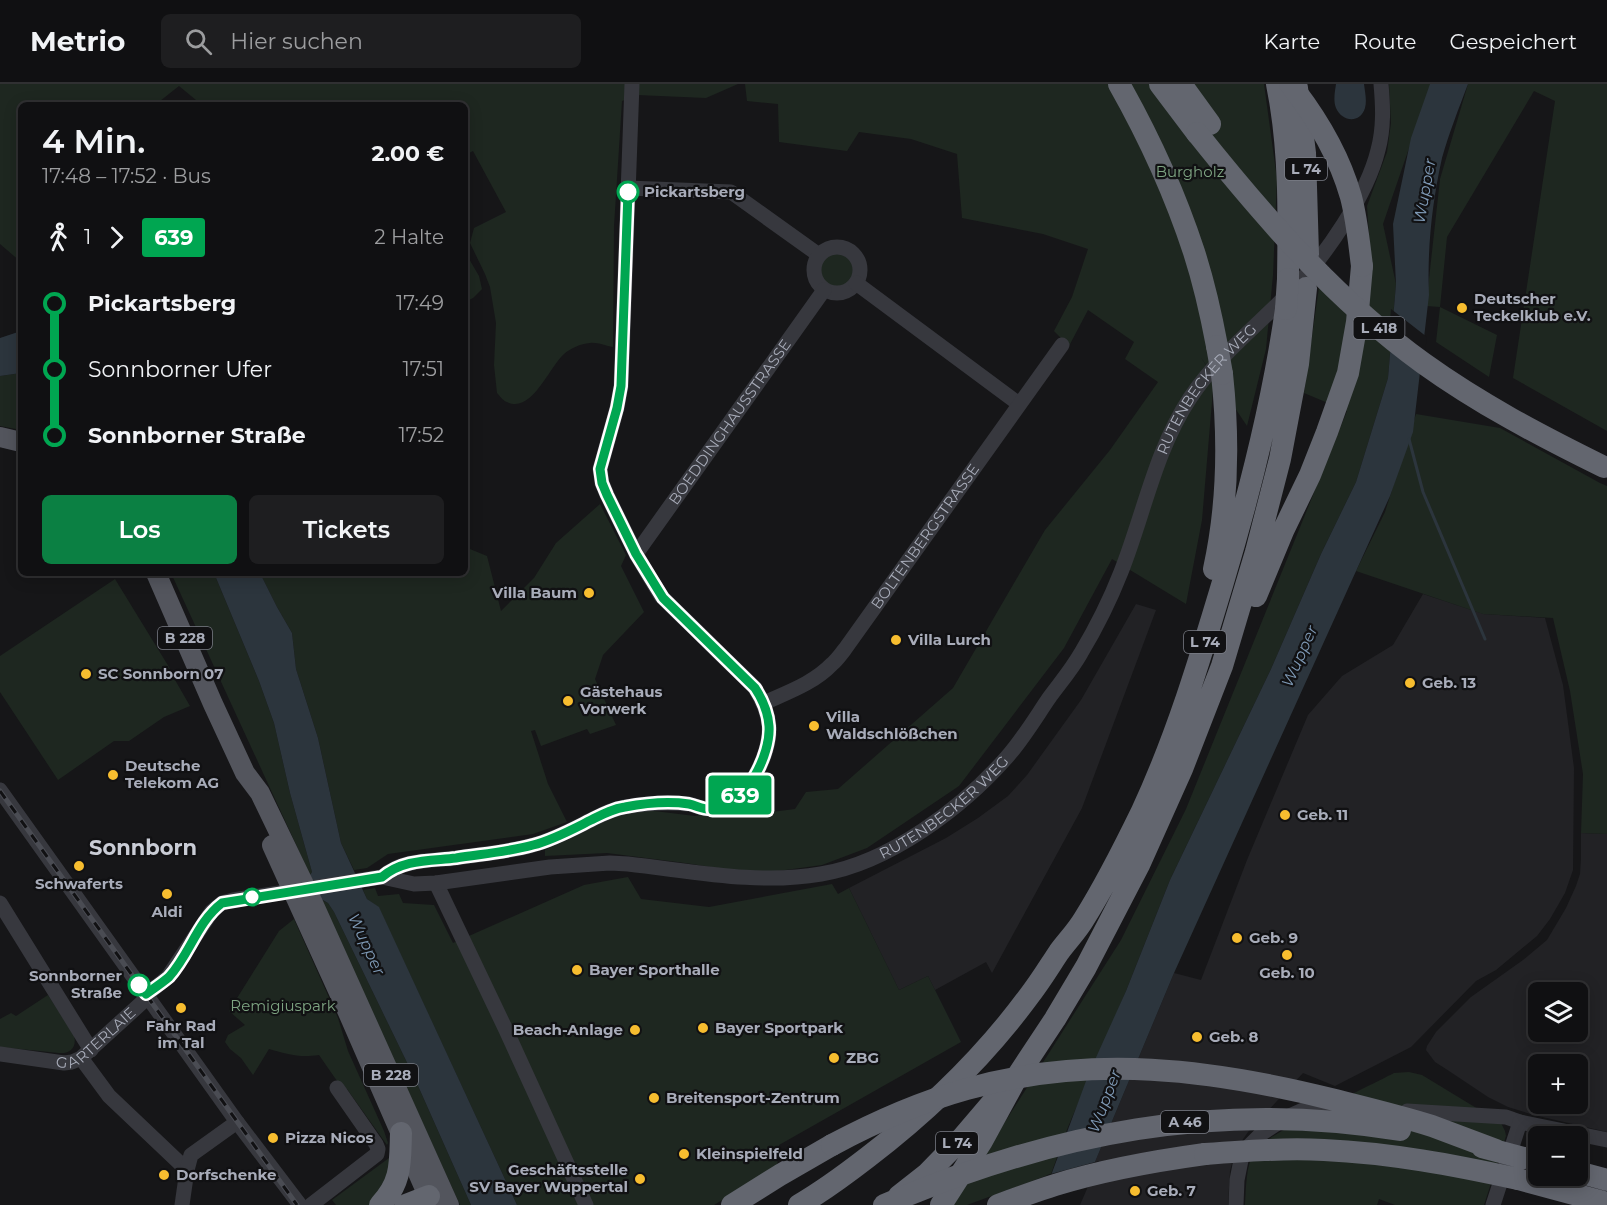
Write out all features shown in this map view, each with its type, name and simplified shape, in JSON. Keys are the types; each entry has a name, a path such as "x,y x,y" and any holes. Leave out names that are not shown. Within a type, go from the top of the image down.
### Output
{"highway":[{"name":"L 74","path":"1060,951 1115,851 1136,807 1163,740 1185,676 1206,601 1218,552 1224,503 1227,433 1222,374 1218,346 1203,283 1171,191 1119,84"},
{"name":"L 418","path":"1160,84 1204,129"},
{"name":"L 418","path":"1181,84 1204,129 1239,184 1297,250 1357,309 1401,346 1452,383 1502,414 1552,441 1606,463"},
{"name":"L 74","path":"941,1205 982,1141 1018,1075 1086,967 1139,865 1182,769 1222,666 1256,552 1280,459 1298,364 1297,283 1285,135 1277,84"},
{"name":"L 418","path":"1222,666 1238,647 1259,588 1327,432 1348,373 1357,322 1362,266 1351,197 1340,165 1325,134 1290,84"},
{"name":"L 74","path":"799,1205 888,1142 935,1102 985,1049 1029,997 1083,921 1120,856 1143,809 1166,756 1198,663 1238,531 1269,406 1286,309 1308,254 1308,187 1296,84"},
{"path":"732,1205 832,1145 893,1114 968,1088 1032,1075 1074,1070 1156,1069 1245,1080 1305,1092 1431,1126 1496,1150"},
{"name":"L 74","path":"889,1205 927,1174 1018,1075"},
{"name":"A 46","path":"884,1205 955,1176 1083,1138 1176,1123 1268,1118 1326,1120 1372,1125 1496,1150 1607,1203"},
{"path":"380,1205 388,1196 398,1177 401,1133"},
{"name":"A 46","path":"998,1205 1056,1185 1109,1171 1167,1160 1244,1151 1314,1150 1363,1153 1449,1164 1527,1166"},
{"path":"1588,1175 1607,1180"},
{"path":"406,1205 440,1201"}],"main road":[{"path":"0,437 18,441"},
{"name":"B 228","path":"157,576 245,773 256,811 304,889 440,1201"},
{"name":"B 228","path":"304,889 401,1133 440,1201"}],"street":[{"path":"379,877 390,870 414,862 536,845 609,810 655,803 691,804 705,810 717,809 741,794 764,757 769,734 764,703 755,688 663,598 636,554 600,476 621,386 632,84"},
{"name":"RUTENBECKER WEG","path":"147,996 168,977 207,917 222,903 379,877 414,884 436,883 550,867 610,863 755,879 785,879 823,874 850,867 928,828 962,801 1009,756 1080,655 1121,573 1156,467 1172,429 1190,398 1232,347 1295,287 1332,240 1362,193 1372,170 1383,123 1381,84"},
{"path":"628,188 731,192 819,255"},
{"path":"831,247 847,249 858,260 860,276 856,283 851,289 838,294 824,290 819,286 814,274 815,261 824,250 831,247"},
{"path":"856,283 1019,404"},
{"name":"BOEDDINGHAUSSTRASSE","path":"636,554 824,290"},
{"name":"BOLTENBERGSTRASSE","path":"764,703 818,676 845,649 1062,345"},
{"path":"0,790 237,1122 300,1205"},
{"path":"436,883 586,1205"},
{"path":"0,903 109,1096 187,1170"},
{"name":"GARTERLAIE","path":"0,1054 64,1063 72,1062 86,1054 147,996"},
{"path":"311,1205 377,1154 376,1144 337,1088"},
{"path":"1236,1205 1241,1160 1250,1145 1261,1134 1287,1117 1314,1105 1506,1118 1607,1140"},
{"path":"182,1205 187,1170 192,1155 237,1122"},
{"path":"1493,1205 1520,1122"}],"shaded area":[{"path":"1423,594 1484,614 1545,618 1563,685 1574,768 1573,870 1565,893 1537,936 1496,970 1476,981 1411,1047 1335,1086 1303,1073 1248,1132 1235,1151 1230,1171 1228,1205 1077,1205 1174,973 1201,980 1247,860 1308,715 1342,676 1393,645"},
{"path":"1136,604 1156,610 1082,808 992,973 986,962 935,990 928,976 899,990 849,888 946,838 1008,796 1027,775 1081,700"},
{"path":"1581,833 1607,834 1607,1132 1531,1114 1588,1114 1588,1054 1528,1054 1528,1113 1488,1097 1435,1062 1426,1050 1436,1032 1471,997 1547,940 1566,908 1580,874"}],"green space":[{"path":"0,84 738,84 706,98 637,95 622,101 614,226 613,347 590,343 570,350 558,360 532,396 516,404 503,400 497,393 494,365 496,323 490,287 470,243 474,228 506,212 473,151 468,154 468,102 198,102 179,86 159,102 18,102 18,259 0,244"},
{"name":"Burgholz","path":"745,84 1264,84 1277,179 1273,275 1266,349 1247,426 1200,356 1214,378 1202,520 1186,604 1112,559 1064,648 959,786 867,848 822,865 757,874 607,853 545,856 545,850 604,819 646,810 695,816 737,810 742,816 795,809 806,792 838,789 953,688 1045,530 1110,450 1158,382 1125,359 1134,342 1088,310 1069,346 1054,331 1072,297 1088,249 1043,234 962,218 957,154 911,139 859,132 847,151 779,142 778,104 747,101"},
{"path":"1389,84 1431,84 1383,224 1396,284 1388,378 1356,482 1321,554 1271,669 1170,880 1068,1127 1051,1174 967,1205 952,1205 1121,940 1186,809 1347,411 1304,393 1319,287 1363,327 1371,265 1367,206 1387,152 1391,123"},
{"path":"1468,84 1607,84 1607,431 1513,378 1555,101 1534,91 1447,237 1440,307 1426,306 1440,179"},
{"path":"837,252 850,257 855,270 850,283 837,288 824,283 819,270 824,257"},
{"path":"468,257 479,276 482,289 468,300"},
{"path":"1440,307 1497,335 1489,377 1436,342"},
{"path":"18,373 18,429 0,426 0,376"},
{"path":"1416,414 1500,428 1607,486 1607,834 1581,833 1583,774 1570,691 1553,618 1483,614 1356,571 1385,512"},
{"path":"600,504 626,555 621,566 644,612 603,655 595,679 616,725 590,734 587,729 541,746 535,730 531,731 548,784 567,822 533,834 388,854 367,868 354,870 341,843 318,738 296,669 292,633 262,576 468,576 468,548 487,556 501,611 534,578 556,543"},
{"path":"172,576 215,576 274,723 312,872 310,875"},
{"name":"SC Sonnborn 07","path":"115,579 190,706 164,717 129,741 114,741 58,780 0,692 0,656"},
{"name":"Bayer Sportpark","path":"628,877 641,899 709,907 832,884 838,894 849,888 899,990 928,976 961,1042 779,1145 777,1167 714,1205 517,1205 379,908 367,899 363,890 375,888 378,896 399,894 403,903 434,905 453,943 584,885"},
{"path":"320,899 328,903 334,912 415,1079 471,1205 460,1205"},
{"name":"Remigiuspark","path":"294,919 338,1018 348,1051 384,1131 387,1145 347,1089 344,1091 319,1055 299,1056 269,1049 253,1075 241,1058 225,1042 228,1035 245,1025 229,1011 279,931"},
{"path":"48,995 74,1035 75,1043 72,1049 59,1053 0,1047 0,1019 11,1013 16,1016"},
{"path":"1409,1072 1422,1075 1501,1123 1506,1136 1484,1205 1395,1205 1379,1199 1377,1205 1245,1205 1249,1164 1254,1151 1261,1144 1394,1073"},
{"path":"389,1158 391,1179 372,1205 336,1205 332,1200"}],"water":[{"path":"1336,84 1364,84 1366,105 1359,117 1346,118 1339,113 1334,96"},
{"name":"Wupper","path":"1430,84 1468,84 1442,158 1435,192 1431,226 1429,295 1413,432 1390,496 1174,973 1077,1205 1040,1205 1089,1073 1126,991 1170,880 1271,669 1321,554 1356,482 1388,378 1396,284 1393,224 1411,138"},
{"path":"18,332 18,373 0,376 0,338"},
{"name":"Wupper","path":"215,576 262,576 292,633 296,669 318,738 341,843 367,899 379,907 517,1205 471,1205 415,1079 334,912 328,903 321,899 310,875 312,872 274,723"}],"pier":[{"path":"1391,309 1427,337 1422,373 1388,346"},
{"path":"1099,1161 1080,1205 1037,1205 1047,1175"}],"waterway":[{"path":"1409,439 1423,492 1485,639"}],"railway":[{"path":"0,791 297,1205"}],"bus line":[{"name":"639","path":"139,985 146,994 168,977 207,917 222,903 382,877 390,870 414,862 536,845 609,810 624,807 655,803 691,804 705,810 717,809 741,794 753,779 764,757 769,734 764,703 755,688 663,598 636,554 600,476 620,397 628,192"}],"place":[{"name":"Pickartsberg","path":"628,192"},
{"name":"Deutscher Teckelklub e.V.","path":"1462,308"},
{"name":"Villa Baum","path":"589,593"},
{"name":"Villa Lurch","path":"896,640"},
{"name":"SC Sonnborn 07","path":"86,674"},
{"name":"Geb. 13","path":"1410,683"},
{"name":"Gästehaus Vorwerk","path":"568,701"},
{"name":"Villa Waldschlößchen","path":"814,726"},
{"name":"Deutsche Telekom AG","path":"113,775"},
{"name":"Geb. 11","path":"1285,815"},
{"name":"Schwaferts","path":"79,866"},
{"name":"Aldi","path":"167,894"},
{"name":"Geb. 9","path":"1237,938"},
{"name":"Geb. 10","path":"1287,955"},
{"name":"Bayer Sporthalle","path":"577,970"},
{"name":"Sonnborner Straße","path":"139,985"},
{"name":"Fahr Rad im Tal","path":"181,1008"},
{"name":"Bayer Sportpark","path":"703,1028"},
{"name":"Beach-Anlage","path":"635,1030"},
{"name":"Geb. 8","path":"1197,1037"},
{"name":"ZBG","path":"834,1058"},
{"name":"Breitensport-Zentrum","path":"654,1098"},
{"name":"Pizza Nicos","path":"273,1138"},
{"name":"Kleinspielfeld","path":"684,1154"},
{"name":"Dorfschenke","path":"164,1175"},
{"name":"Geschäftsstelle SV Bayer Wuppertal","path":"640,1179"},
{"name":"Geb. 7","path":"1135,1191"}],"district":[{"name":"Sonnborn","path":"143,848"}]}
